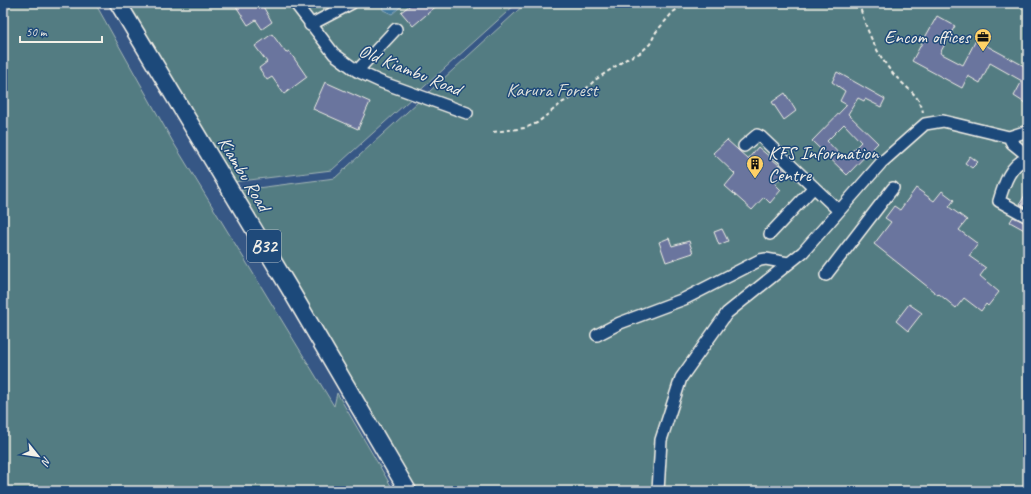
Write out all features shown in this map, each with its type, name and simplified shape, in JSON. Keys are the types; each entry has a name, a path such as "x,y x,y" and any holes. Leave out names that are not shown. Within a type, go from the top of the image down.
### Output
{"highway":[{"name":"Kiambu Road","path":"118,3 291,291 408,491"}],"street":[{"name":"Old Kiambu Road","path":"295,3 310,25 334,54 356,71 381,82 467,112"},
{"path":"310,25 352,3"},
{"path":"356,71 396,29"},
{"path":"658,491 662,440 681,378 727,313 803,252 838,210 881,163 925,124 944,121 1009,137 1028,131"},
{"path":"744,146 753,137 757,135 761,137 838,210"},
{"path":"1009,137 1012,143 1028,157 1015,166 1005,182 999,201 1028,217"},
{"path":"770,234 814,187"},
{"path":"826,275 893,188"},
{"path":"597,335 620,323 684,299 760,260 766,259 788,263"}],"path":[{"path":"493,132 525,128 537,123 563,102 581,94 595,80 628,58 640,53 650,44 656,32 673,12 687,3"},
{"path":"859,3 866,30 890,70 922,103 925,124"}],"green space":[{"path":"3,3 95,3 173,142 334,406 337,393 394,491 3,491"},
{"path":"127,3 517,3 332,170 233,182"},
{"name":"Karura Forest","path":"526,3 1028,3 1028,491 416,491 226,192 335,178"}],"water":[{"path":"382,3 405,3 392,14 383,10"}],"building":[{"path":"234,3 261,3 272,22 262,29 256,20 248,25"},
{"path":"413,3 440,3 413,26 401,12"},
{"name":"Encom offices","path":"937,16 955,26 940,53 963,65 976,40 1028,68 1028,105 1014,96 1022,81 990,63 980,83 968,76 962,88 912,61"},
{"path":"272,34 286,53 289,51 307,77 284,94 272,77 267,80 259,68 267,62 255,46"},
{"path":"837,72 885,99 881,107 865,99 864,101 858,98 848,114 878,143 847,175 812,141 847,105 840,101 845,91 832,82","holes":["844,124 861,142 844,159 827,141"]},
{"path":"325,82 370,102 358,129 313,109"},
{"path":"785,93 796,111 784,120 772,102"},
{"name":"KFS Information Centre","path":"727,140 748,159 758,147 786,171 775,184 781,190 770,203 764,197 752,210 725,186 735,174 713,153"},
{"path":"970,156 978,162 972,168 965,163"},
{"path":"916,188 934,201 942,191 954,200 949,207 967,220 959,230 978,244 969,256 986,268 980,276 999,292 988,306 986,304 981,311 964,298 956,308 874,244 891,222 885,218 894,206 900,210"},
{"path":"1028,189 1028,209 1020,204"},
{"path":"1013,217 1028,224 1028,232 1010,222"},
{"path":"722,229 728,241 719,245 714,232"},
{"path":"669,238 672,246 689,241 693,253 666,262 659,242"},
{"path":"909,304 922,313 908,331 896,321"}],"place":[{"name":"Encom offices","path":"983,52"},
{"name":"KFS Information Centre","path":"755,179"}]}
